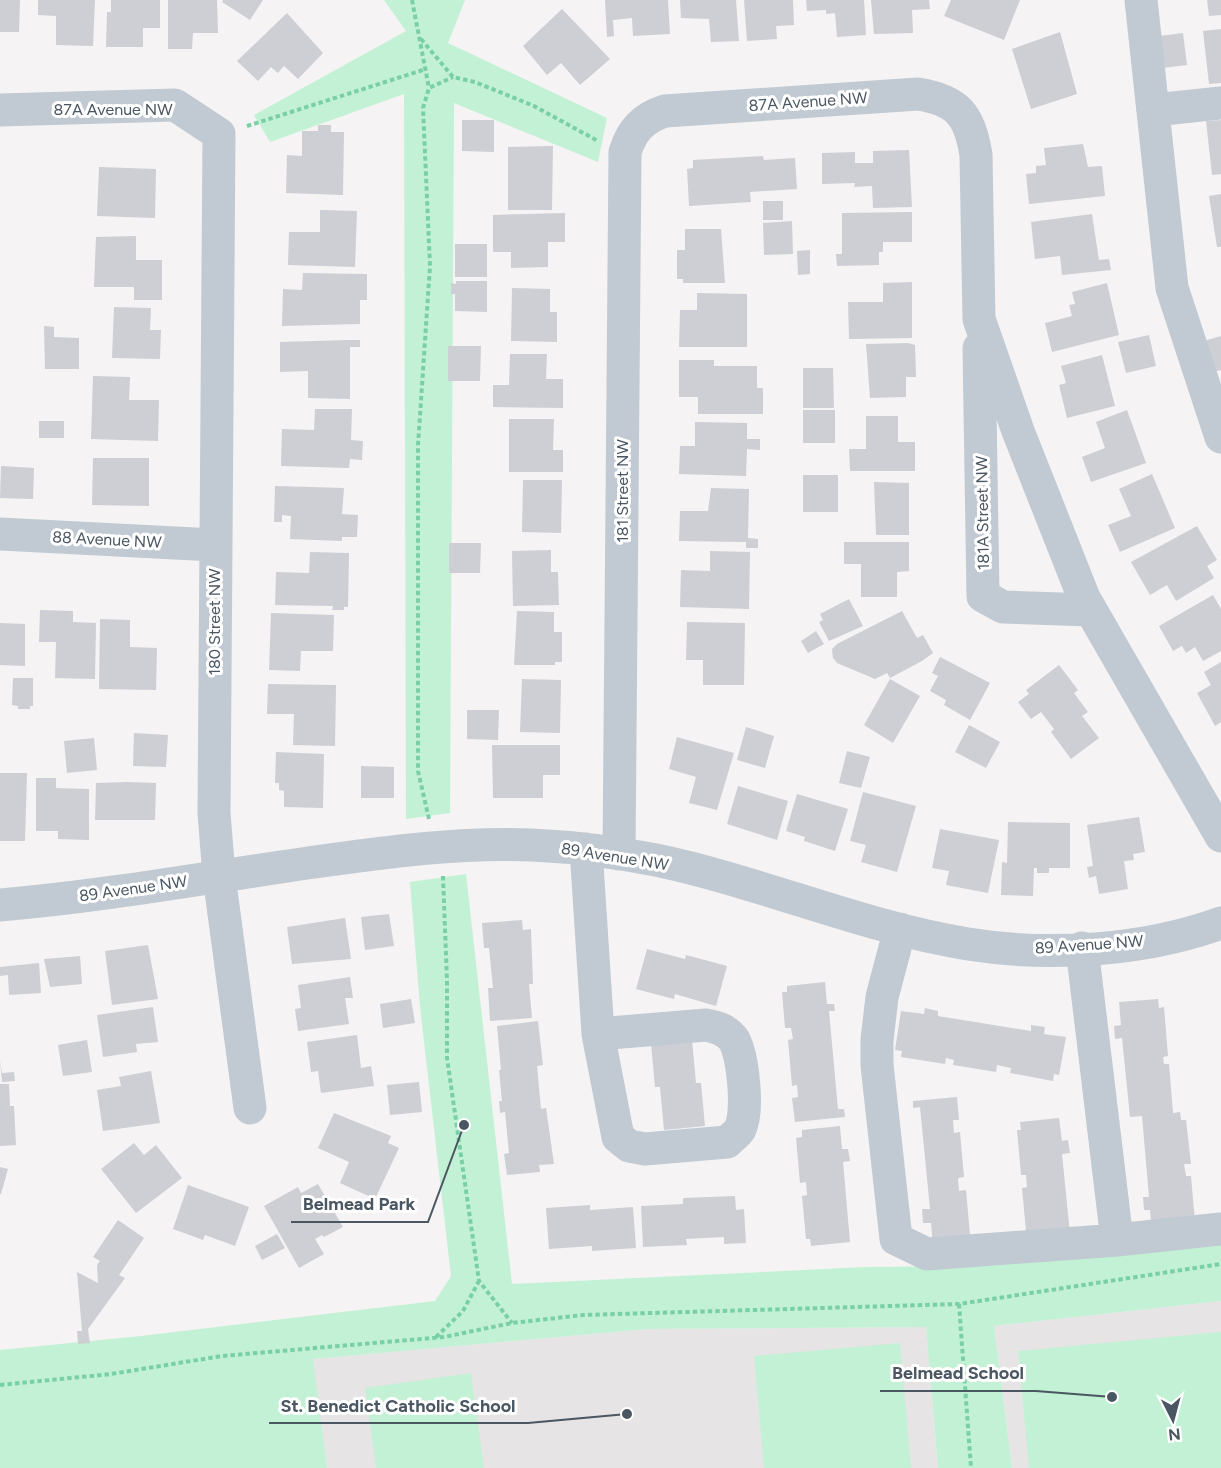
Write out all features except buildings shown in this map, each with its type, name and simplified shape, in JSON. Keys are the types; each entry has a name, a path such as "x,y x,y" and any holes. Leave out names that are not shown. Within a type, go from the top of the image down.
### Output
{"street":[{"path":"1141,0 1172,288 1221,437"},
{"name":"87A Avenue NW","path":"629,141 653,115 665,111 918,94 948,101 959,110 972,131"},
{"path":"1154,110 1221,103"},
{"name":"87A Avenue NW","path":"0,110 175,105 219,134"},
{"name":"181A Street NW","path":"972,131 976,155 983,596 1003,607 1091,610"},
{"name":"180 Street NW","path":"219,134 214,545 214,813 219,876 250,1108"},
{"name":"181 Street NW","path":"620,854 629,141"},
{"name":"181A Street NW","path":"979,319 1034,475 1091,610 1221,836"},
{"name":"88 Avenue NW","path":"0,534 214,545"},
{"name":"89 Avenue NW","path":"0,905 436,846 486,844 586,849 620,854 691,869 900,929 970,944 1009,949 1082,948 1175,936 1221,923"},
{"path":"586,849 598,1034 618,1137 629,1146 645,1149 727,1142 740,1129 744,1106 741,1059 733,1039 720,1028 706,1025 598,1034"},
{"path":"900,929 882,997 877,1040 877,1065 896,1239 927,1254 1117,1240 1221,1229"},
{"path":"1082,948 1117,1240"}],"path":[{"path":"412,0 429,88 423,108 430,266 418,445 418,771 429,821"},
{"path":"421,39 453,77 475,82 629,141"},
{"path":"219,134 426,69"},
{"path":"429,88 453,77"},
{"path":"442,872 447,981 447,1058 479,1281 512,1323"},
{"path":"0,1385 111,1374 222,1356 435,1337 512,1323 583,1315 959,1304 1221,1264"},
{"path":"435,1337 463,1311 479,1281"},
{"path":"959,1304 971,1468"}],"shaded area":[{"path":"1221,1301 1221,1468 1012,1468 994,1326"},
{"path":"926,1327 938,1468 327,1468 312,1359 648,1329"}],"green space":[{"path":"384,0 465,0 448,43 607,118 598,162 454,103 450,813 406,819 404,94 270,142 254,115 406,31"},
{"path":"466,874 512,1284 866,1267 986,1266 1221,1242 1221,1301 994,1326 1012,1468 938,1468 926,1327 648,1329 313,1359 327,1468 0,1468 0,1350 141,1336 435,1301 451,1276 420,1007 410,882"},
{"path":"1221,1332 1221,1468 1029,1468 1018,1351"},
{"path":"900,1343 911,1468 764,1468 754,1356"},
{"path":"471,1373 484,1468 376,1468 365,1388"}],"place":[{"name":"Belmead Park","path":"464,1125"},
{"name":"Belmead School","path":"1112,1397"},
{"name":"St. Benedict Catholic School","path":"627,1414"}]}
